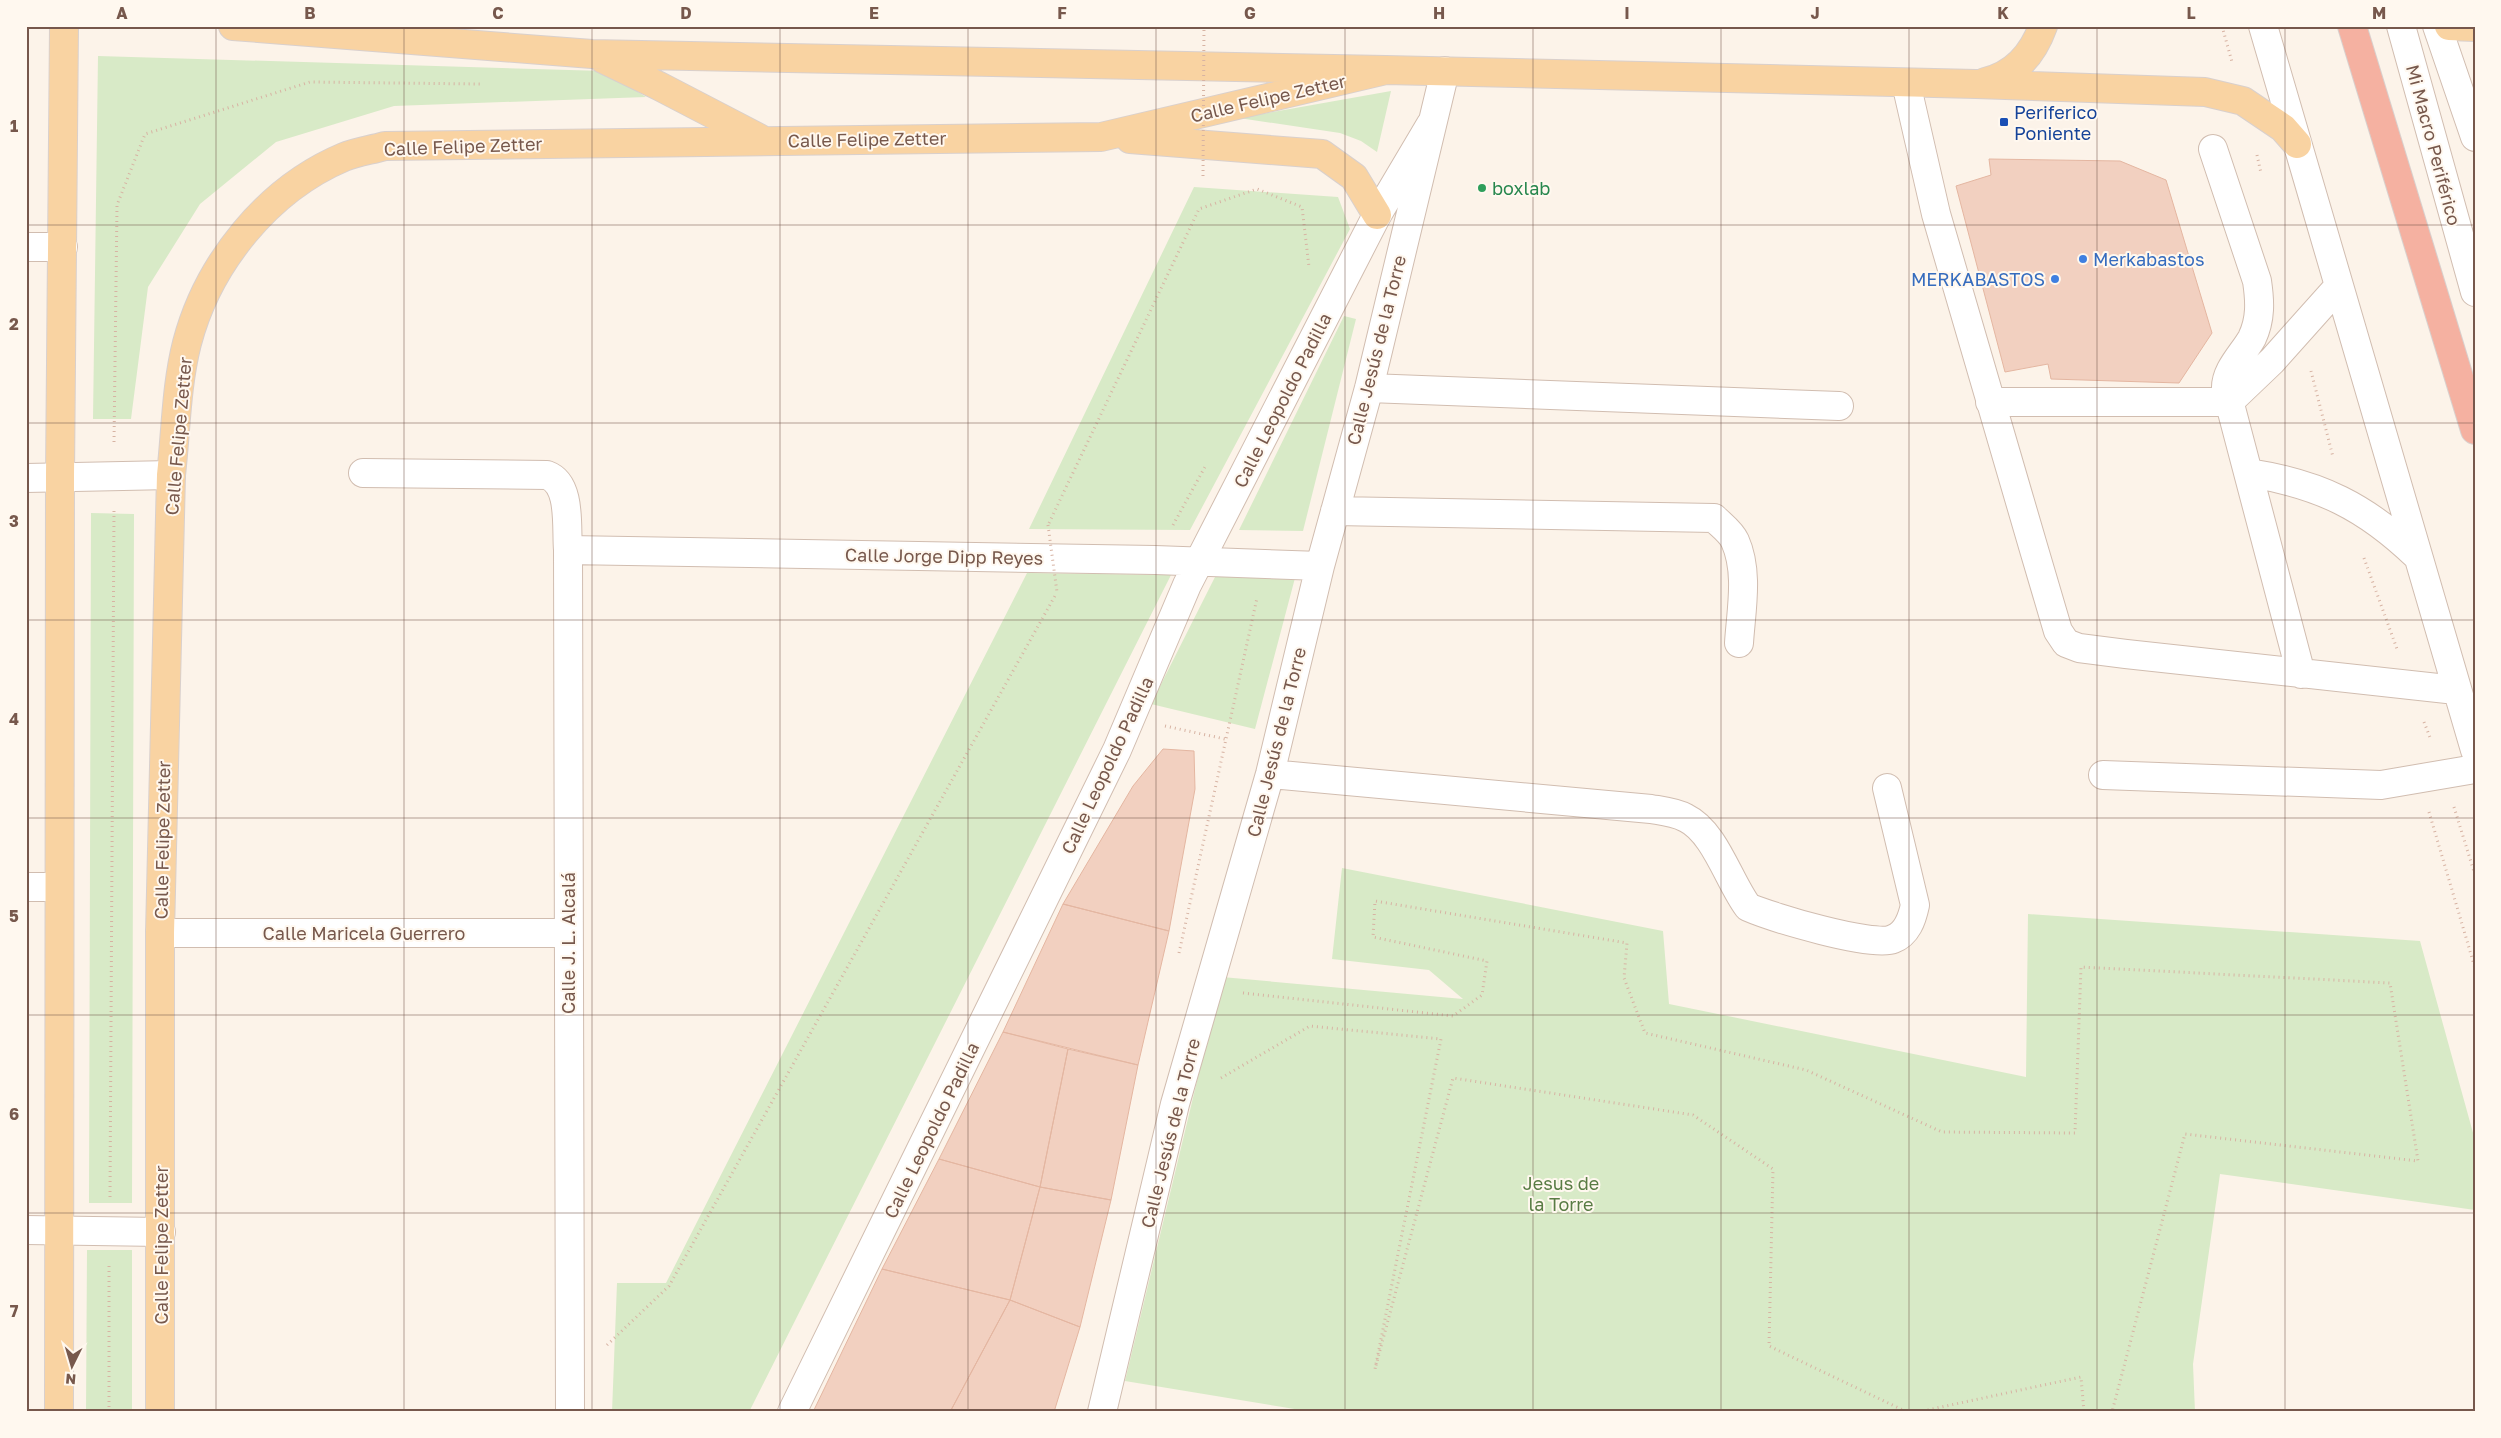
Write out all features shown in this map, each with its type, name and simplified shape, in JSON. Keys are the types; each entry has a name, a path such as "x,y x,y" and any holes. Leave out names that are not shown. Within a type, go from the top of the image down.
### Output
{"highway":[{"path":"2352,26 2475,430"}],"main road":[{"path":"59,1412 60,476 64,26"},
{"path":"233,26 592,54 1386,70 1976,84 2198,92 2243,101 2283,128 2298,144"},
{"path":"1976,84 1995,79 2027,58 2037,42 2043,26"},
{"path":"2449,26 2475,26"},
{"path":"592,54 659,86 763,140"},
{"name":"Calle Felipe Zetter","path":"160,1412 160,933 171,475 178,423 179,382 187,342 200,304 219,267 262,214 287,191 315,172 346,156 385,146 1101,136 1386,70"},
{"path":"1101,136 1322,154 1354,177 1378,215"}],"street":[{"path":"2263,26 2475,750"},
{"name":"Mi Macro Periférico","path":"2401,26 2475,292"},
{"name":"Mi Macro Periférico","path":"2437,26 2475,137"},
{"name":"Calle Jesús de la Torre","path":"1102,1412 1175,1104 1270,774 1320,566 1369,388 1445,72"},
{"path":"1906,83 1936,214 1990,402 2011,464 2058,631 2066,643 2079,648 2410,687 2456,690"},
{"name":"Calle Leopoldo Padilla","path":"792,1412 1117,750 1198,562 1378,215 1431,124"},
{"path":"2213,149 2257,281 2260,310 2252,338 2228,377 2226,386 2301,674"},
{"path":"26,247 63,247"},
{"path":"1990,402 2229,402 2272,361 2338,286"},
{"path":"1369,388 1839,406"},
{"name":"Calle J. L. Alcalá","path":"363,473 538,474 555,478 562,485 564,494 568,550 570,1412"},
{"path":"2249,473 2282,478 2313,487 2343,500 2370,516 2417,557"},
{"path":"26,478 171,475"},
{"path":"1335,511 1714,518 1734,539 1739,555 1742,571 1739,643"},
{"name":"Calle Jorge Dipp Reyes","path":"568,550 1155,560 1320,566"},
{"path":"2102,775 2381,785 2475,769"},
{"path":"1270,774 1651,809 1677,814 1688,819 1704,834 1748,907 1863,940 1882,942 1892,940 1901,934 1912,916 1915,906 1887,788"},
{"path":"26,888 59,888"},
{"name":"Calle Maricela Guerrero","path":"160,933 568,933"},
{"path":"26,1230 161,1232"}],"path":[{"path":"1203,176 1204,26"},
{"path":"2222,26 2262,177"},
{"path":"601,1350 669,1286 1057,592 1048,525 1199,209 1257,188 1302,208 1309,271"},
{"path":"2301,329 2343,500"},
{"path":"1155,560 1206,464"},
{"path":"2363,556 2444,775 2475,875"},
{"path":"1177,960 1258,592"},
{"path":"1164,725 1225,739"},
{"path":"2431,816 2475,968"},
{"path":"1234,992 1453,1016 1482,995 1487,961 1374,938 1375,901 1627,942 1624,978 1645,1033 1806,1070 1942,1132 2075,1133 2081,966 2390,983 2418,1161 2185,1134 2112,1412"},
{"path":"1219,1079 1310,1026 1441,1039 1375,1369 1453,1078 1693,1114 1773,1170 1769,1346 1907,1412"},
{"path":"1918,1412 2081,1377 2084,1412"}],"green space":[{"path":"98,56 604,71 646,97 394,106 276,142 200,204 148,287 131,419 93,419"},
{"path":"1391,91 1377,152 1361,141 1340,133 1239,118"},
{"path":"1194,187 1338,197 1350,229 1190,530 1029,529"},
{"path":"1344,316 1356,319 1303,531 1239,530"},
{"path":"91,513 134,514 132,1203 89,1203"},
{"path":"1027,573 1171,575 749,1412 612,1412 617,1283 666,1283"},
{"path":"1216,575 1295,578 1255,729 1151,704"},
{"name":"Jesus de la Torre","path":"1342,868 1663,931 1669,1004 2026,1077 2028,914 2420,941 2475,1140 2475,1210 2220,1174 2193,1364 2195,1412 1313,1412 1125,1381 1222,977 1463,999 1429,970 1332,959"},
{"path":"87,1250 132,1250 132,1412 86,1412"}],"building":[{"name":"Merkabastos","path":"1989,159 2120,161 2166,180 2212,333 2179,383 2051,379 2048,364 2005,372 1956,186 1991,175"},
{"path":"1163,749 1194,751 1195,789 1169,931 1063,904 1133,786"},
{"path":"1063,904 1169,931 1138,1065 1003,1032"},
{"path":"1003,1032 1068,1049 1040,1187 939,1159"},
{"path":"1068,1049 1138,1065 1111,1200 1040,1187"},
{"path":"939,1159 1040,1187 1010,1300 882,1269"},
{"path":"1040,1187 1111,1200 1080,1327 1010,1300"},
{"path":"882,1269 1010,1300 950,1412 813,1412"},
{"path":"1010,1300 1080,1327 1054,1412 950,1412"}],"place":[{"name":"Periferico Poniente","path":"2004,122"},
{"name":"boxlab","path":"1482,188"},
{"name":"Merkabastos","path":"2083,259"},
{"name":"MERKABASTOS","path":"2055,279"}]}
